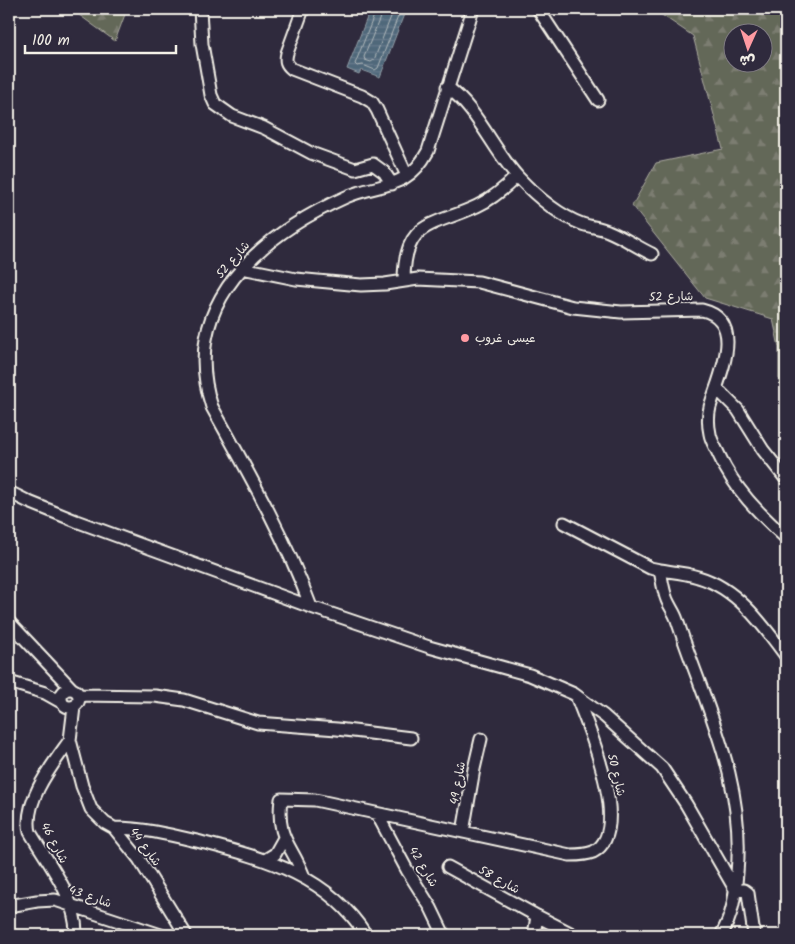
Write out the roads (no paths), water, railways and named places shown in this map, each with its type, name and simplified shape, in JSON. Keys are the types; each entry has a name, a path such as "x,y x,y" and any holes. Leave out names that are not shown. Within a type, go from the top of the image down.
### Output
{"street":[{"path":"200,9 204,52 211,95 215,104 232,116 264,128 311,153 355,169 373,164 384,172 392,184"},
{"path":"303,9 285,60 288,66 362,96 372,102 407,176"},
{"name":"شارع 52","path":"311,607 301,578 212,407 206,389 204,370 207,330 220,298 242,268 261,248 318,210 352,194 392,184 407,176 422,162 428,151 473,9"},
{"path":"538,9 598,100"},
{"path":"447,87 456,92 517,176 563,216 582,224 608,231 652,254"},
{"path":"404,281 404,263 410,241 416,234 440,220 478,206 504,188 517,176"},
{"name":"شارع 52","path":"242,268 296,279 351,284 385,284 418,279 478,282 574,306 621,312 702,310 710,312 724,324 726,336 724,366 710,407 710,436 730,478 744,497 786,538"},
{"path":"717,389 738,410 764,450 786,478"},
{"path":"9,492 28,502 76,521 311,607 429,647 530,675 574,694"},
{"path":"564,523 650,568 700,577 725,590 753,614 786,656"},
{"path":"660,570 665,594 676,617 715,725 733,789 738,840 736,891 731,914 721,935"},
{"path":"9,622 70,686 72,698"},
{"path":"9,682 45,693 54,691 72,698 155,696 184,700 258,723 337,729 411,738"},
{"name":"شارع 50","path":"574,694 604,716 662,768 686,804 736,891 744,890 748,895 754,935"},
{"name":"شارع 50","path":"304,877 280,826 281,799 315,800 570,856 592,852 602,844 608,830 609,803 605,779 591,736 574,694"},
{"name":"شارع 44","path":"72,698 70,740 82,786 91,809 105,823 114,828 140,859 186,935"},
{"name":"شارع 49","path":"463,832 481,739"},
{"name":"شارع 46","path":"70,740 48,772 30,809 28,818 30,832 59,880 71,905 77,926 76,935"},
{"name":"شارع 42","path":"377,814 407,870 431,908 444,935"},
{"path":"114,828 140,829 166,834 265,860 304,877 330,893 346,909 366,935"},
{"path":"265,860 275,854 284,838"},
{"name":"شارع 58","path":"448,867 574,935"},
{"name":"شارع 43","path":"9,906 37,900 55,900 162,935"},
{"path":"534,935 537,916"}],"water":[{"path":"367,9 406,9 380,77 361,70 359,74 347,69 370,10"}],"place":[{"name":"عيسى غروب","path":"465,338"}]}
